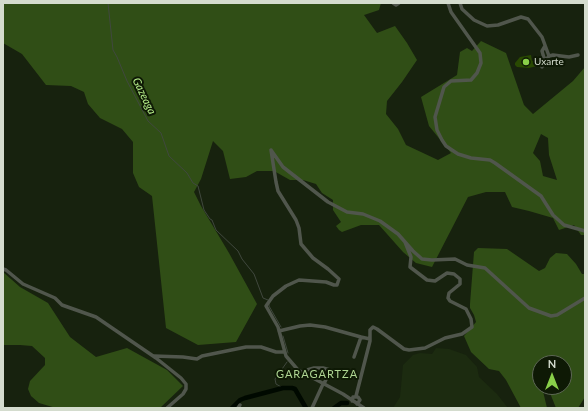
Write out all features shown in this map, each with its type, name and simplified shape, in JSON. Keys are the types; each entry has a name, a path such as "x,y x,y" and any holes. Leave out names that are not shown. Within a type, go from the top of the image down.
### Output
{"street":[{"path":"393,3 396,5 399,3"},
{"path":"448,3 451,12 480,53 481,63 477,73 471,80 451,81 444,87 435,117 437,130 442,140 446,146 458,154 470,158 490,160 495,163 540,195 553,215 564,225 585,231"},
{"path":"460,3 462,9 474,20 487,26 498,25 521,17 525,18 530,21 540,34 549,56"},
{"path":"542,66 544,58 542,51 545,46"},
{"path":"544,58 547,59 549,56 558,55 569,57 578,55"},
{"path":"364,408 298,370 292,364 285,352 279,331 266,306 273,296 286,286 299,280 326,282 334,285 337,284 339,279 313,258 301,244 299,228 296,220 284,202 277,186 271,150 283,167 328,202 347,212 363,214 374,218 396,232 417,256 422,259 455,259 467,265 485,268 509,288 522,303 537,312 555,316 585,298"},
{"path":"350,400 352,397 356,396 370,339 370,330 373,327 404,349 409,350 425,348 443,338 462,334 471,328 471,319 466,309 452,302 448,298 449,293 460,284 460,280 454,274 447,273 433,281 427,280 411,268 410,255 405,242"},
{"path":"3,269 23,284 55,298 62,305 96,317 153,356 181,378 186,384 186,389 183,394 167,408"},
{"path":"279,331 310,325 325,327 370,339"},
{"path":"354,357 360,337"},
{"path":"153,356 197,358 246,347 257,347 276,352 285,352"},
{"path":"305,374 308,370 314,368 323,368 336,372"},
{"path":"312,408 330,370"},
{"path":"356,396 360,399 359,403 357,404"}],"shaded area":[{"path":"436,348 449,349 466,355 477,367 479,377 497,394 508,408 393,408 400,397 403,365 413,355 420,353 432,354"}],"green space":[{"path":"3,3 381,3 379,10 364,15 377,33 395,26 417,60 387,101 386,114 398,129 406,145 438,160 451,153 429,126 421,97 457,75 460,52 467,48 472,51 481,41 506,53 524,105 533,114 573,81 585,67 585,235 581,235 574,225 559,230 553,218 512,207 505,192 486,192 468,197 432,267 416,263 403,252 379,225 361,225 342,232 339,230 336,226 341,222 333,210 333,200 322,193 316,184 303,180 290,180 274,171 257,171 246,177 230,179 223,151 213,141 201,179 194,192 257,304 236,342 198,345 166,328 152,196 139,187 133,173 133,142 122,129 100,118 88,104 84,92 71,86 46,85 22,54 3,43","holes":["541,134 548,138 549,155 557,180 543,176 540,161 533,153"]},
{"name":"Uxarte","path":"531,55 532,61 535,60 537,66 529,68 517,67 515,65 520,57"},
{"path":"478,248 507,249 539,271 545,268 550,258 556,253 567,254 582,274 585,274 585,397 578,408 556,408 551,395 572,395 572,355 532,355 532,395 544,395 547,408 521,408 506,380 499,371 489,369 471,352 464,336 476,322 470,308 474,252"},
{"path":"3,272 20,287 48,303 70,337 96,357 127,348 167,370 183,386 160,408 56,408 39,403 31,396 28,389 30,381 45,365 45,358 32,346 3,345"}],"waterway":[{"name":"Gazeaga","path":"108,3 113,50 148,121 161,133 169,156 187,173 193,183 198,186 204,210 212,220 216,230 238,251 242,259 254,274 263,298 268,300"},
{"name":"Gazeaga","path":"269,303 269,306 281,327"},
{"name":"Gazeaga","path":"283,336 288,353"},
{"name":"Gazeaga","path":"283,388 276,384 275,379 287,362"},
{"path":"232,408 240,400 245,398 283,388 295,389 306,408"},
{"path":"334,408 341,403 347,403"}],"place":[{"name":"Uxarte","path":"526,62"}],"district":[{"name":"GARAGARTZA","path":"317,374"}]}
